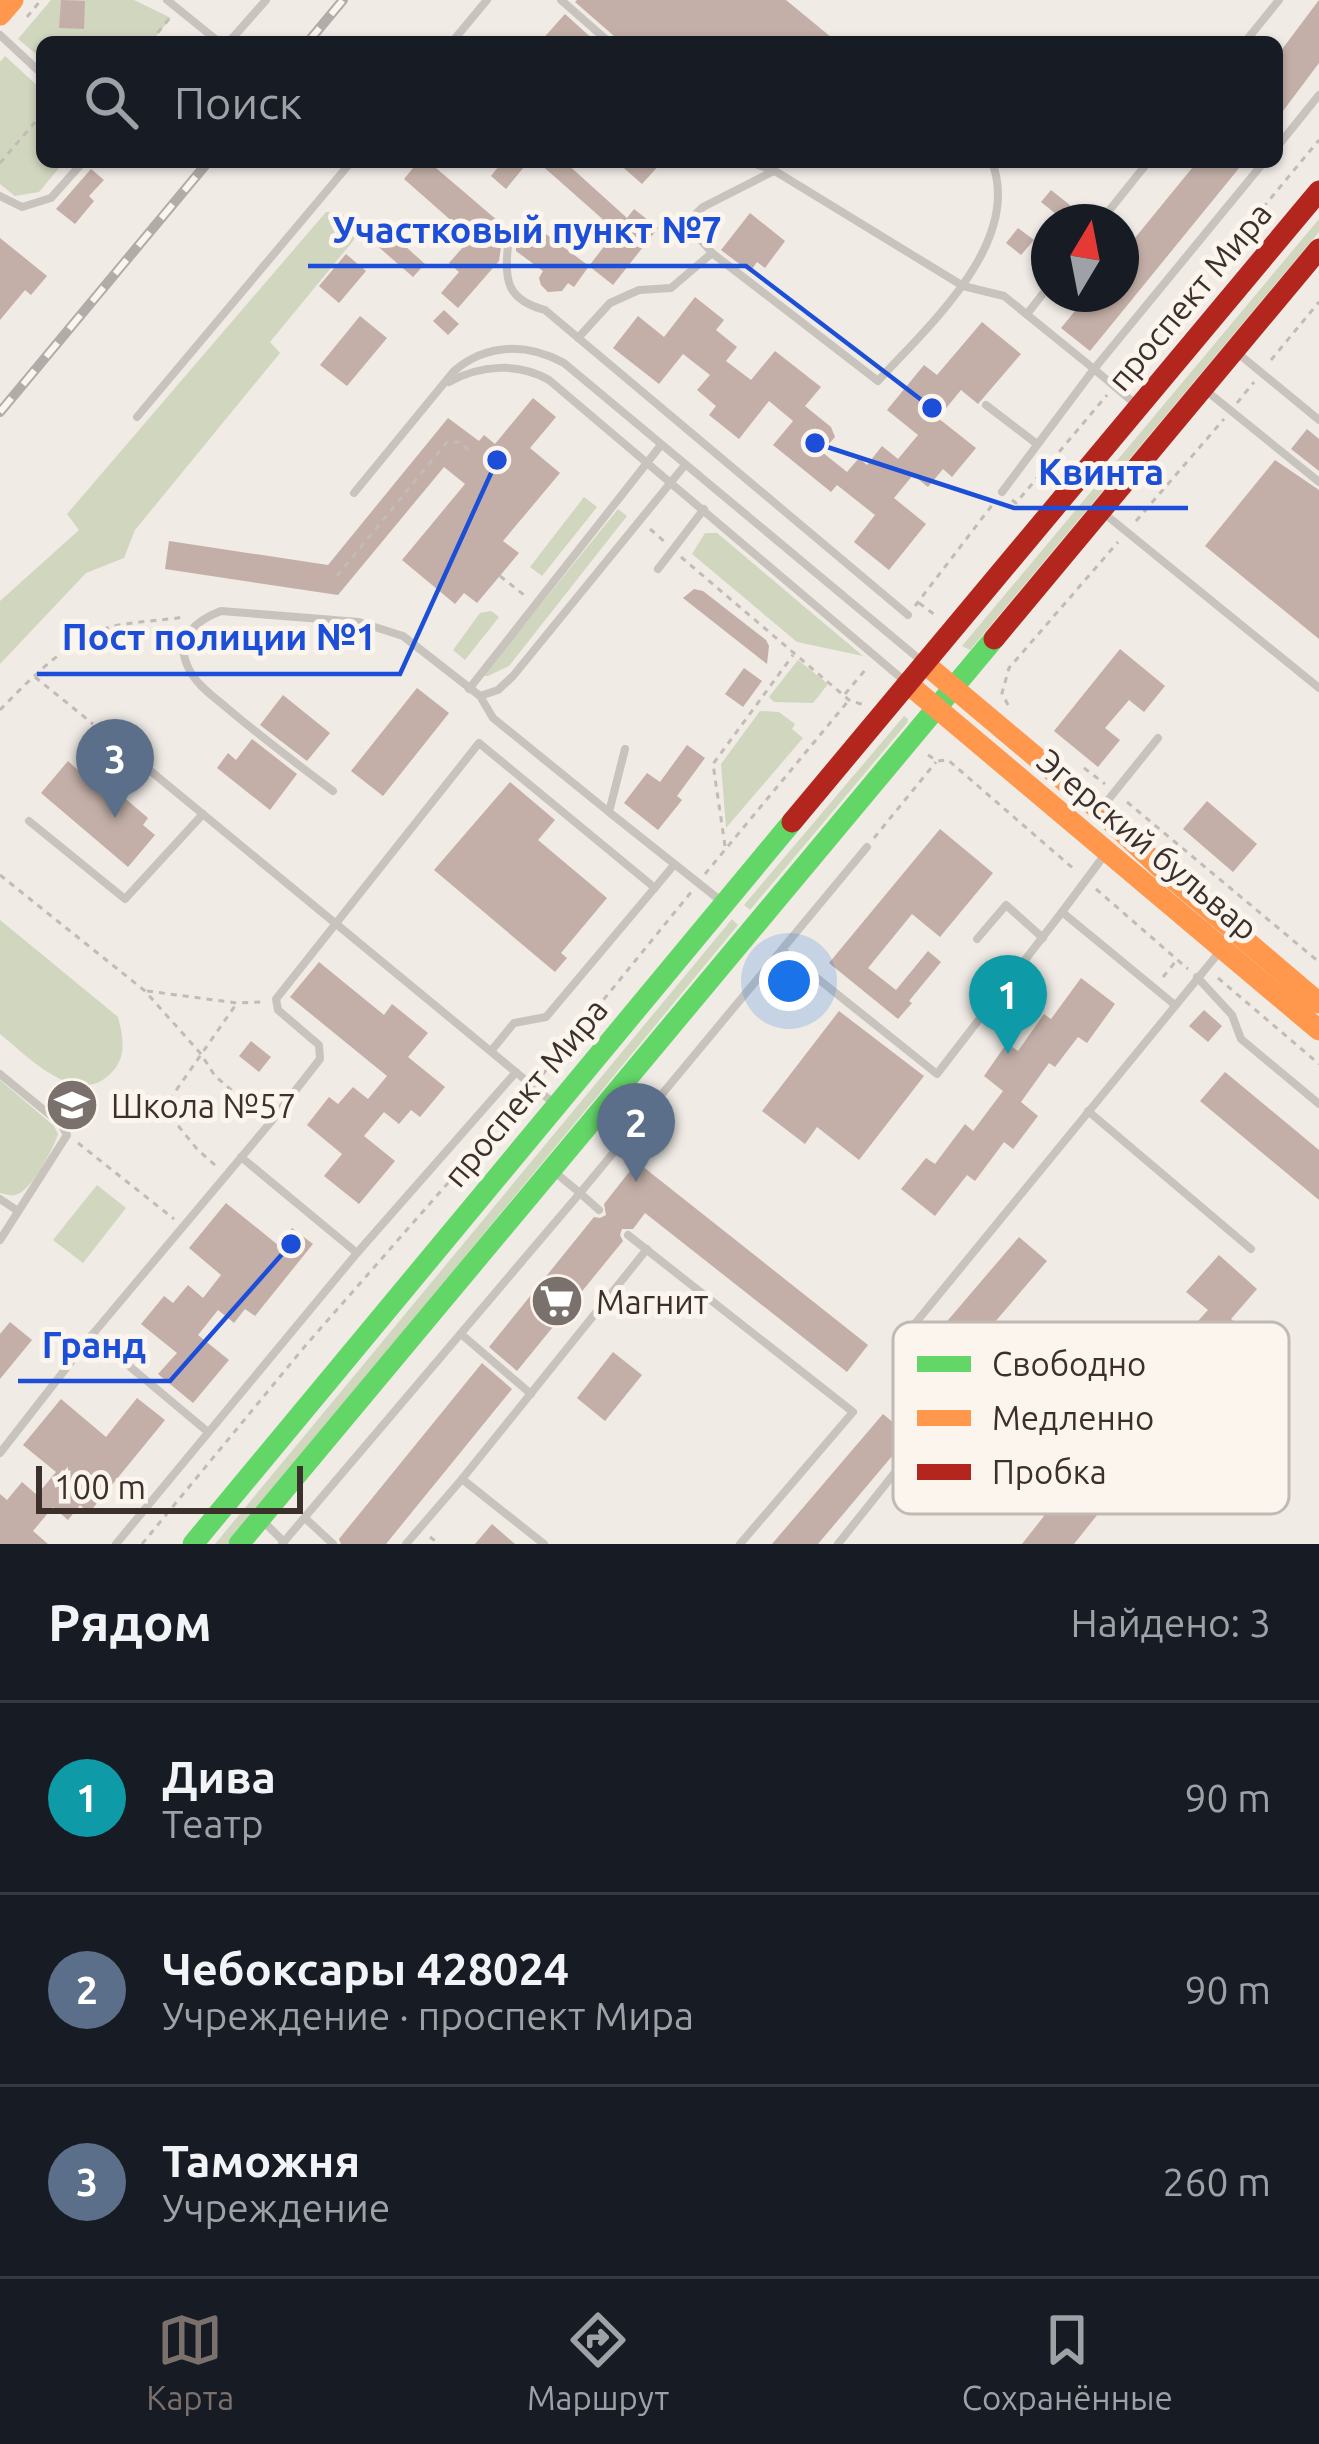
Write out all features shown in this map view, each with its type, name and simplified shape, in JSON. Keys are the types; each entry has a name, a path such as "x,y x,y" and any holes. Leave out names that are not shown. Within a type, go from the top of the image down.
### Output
{"main road":[{"path":"0,15 13,0"},
{"name":"проспект Мира","path":"194,1544 1319,191"},
{"path":"953,687 1319,249"},
{"name":"Эгерский бульвар","path":"924,663 1099,811 1319,1030"},
{"name":"Эгерский бульвар","path":"907,683 1107,852 1319,1003"},
{"name":"проспект Мира","path":"239,1544 953,687"},
{"path":"1082,831 1099,811"},
{"path":"724,904 753,928"}],"lane":[{"path":"167,0 212,36"},
{"path":"234,36 266,0"},
{"path":"457,36 488,0"},
{"path":"561,0 602,36"},
{"path":"1250,36 1279,0"},
{"path":"0,35 36,68"},
{"path":"1283,139 1319,95"},
{"path":"0,196 22,207 51,198 78,168"},
{"path":"136,417 346,168"},
{"path":"767,168 963,286 1004,296 1139,407"},
{"path":"775,171 703,207 686,223 712,253 878,382 963,286 996,217 994,168"},
{"path":"1114,204 1143,168"},
{"path":"1002,492 1094,369 1259,168"},
{"path":"508,246 508,286 544,310 908,615"},
{"path":"578,338 610,303 639,290 671,288 712,253"},
{"path":"1027,314 1031,309"},
{"path":"354,493 454,371 480,354 502,349 547,354 564,363 924,663"},
{"path":"1234,350 1319,420"},
{"path":"441,386 484,369 539,374 907,683"},
{"path":"1203,388 1319,482"},
{"path":"986,405 1037,444"},
{"path":"469,689 662,445"},
{"path":"480,696 498,690 513,676 685,465"},
{"path":"658,569 704,509"},
{"path":"1100,511 1319,688"},
{"path":"333,791 196,681 185,662 184,646 200,619 221,611 359,622 403,636 480,696 493,718 724,904"},
{"path":"102,731 557,1106"},
{"path":"1099,811 1158,738"},
{"path":"0,1453 320,1059 319,1045 278,1010 276,999 479,743 655,888"},
{"path":"609,812 626,749"},
{"path":"29,821 125,899 203,814"},
{"path":"260,1518 283,1543 867,847"},
{"path":"782,950 937,1074 1107,852"},
{"path":"491,1051 514,1023 546,1017 674,865"},
{"path":"977,940 1006,905 1042,938"},
{"path":"1062,912 1175,1005"},
{"path":"916,1322 1175,1005 1194,974 1229,941"},
{"path":"1194,974 1232,1016 1240,1039 1319,1104"},
{"path":"116,1544 357,1253 515,1072"},
{"path":"0,1074 61,1124 67,1135 0,1240"},
{"path":"1088,1111 1251,1249"},
{"path":"241,1157 357,1253"},
{"path":"551,1169 599,1210"},
{"path":"0,1199 18,1210"},
{"path":"628,1235 853,1412 740,1544"},
{"path":"406,1544 647,1249"},
{"path":"461,1334 531,1394"},
{"path":"92,1335 208,1432"},
{"path":"838,1544 893,1475"},
{"path":"462,1479 544,1544"},
{"path":"304,1518 333,1544"}],"path":[{"path":"154,36 178,9"},
{"path":"0,164 36,121"},
{"path":"1118,382 1319,140"},
{"path":"1235,406 1319,302"},
{"path":"908,615 1002,492 1016,503 1109,393"},
{"path":"1131,528 1227,415"},
{"path":"337,576 447,442 459,442 471,452"},
{"path":"640,520 794,654 847,697 867,706"},
{"path":"500,576 530,599"},
{"path":"917,602 943,621"},
{"path":"0,710 33,676 106,629 221,611"},
{"path":"725,848 713,764 794,654"},
{"path":"1003,663 1009,668"},
{"path":"142,1544 306,1345 533,1086 868,666"},
{"path":"33,676 102,731 86,765"},
{"path":"947,760 955,750"},
{"path":"928,755 947,760 1080,874"},
{"path":"867,847 937,760"},
{"path":"0,874 145,991 215,1076 270,1123"},
{"path":"1091,884 1194,974"},
{"path":"1155,988 1177,960"},
{"path":"1210,979 1219,978 1319,1064"},
{"path":"145,991 236,1003 276,999"},
{"path":"226,1174 197,1149 167,1112 168,1102 236,1003"},
{"path":"67,1135 183,1226"}],"green space":[{"path":"51,0 134,0 171,18 156,36 36,36 36,54 18,39"},
{"path":"5,56 36,84 36,168 59,168 39,192 15,196 0,184 0,62"},
{"path":"326,212 341,213 362,230 270,342 280,353 135,530 124,558 86,573 0,664 0,601 79,530 67,514"},
{"path":"1319,219 1319,232 970,650 962,646"},
{"path":"584,497 597,507 542,576 530,567"},
{"path":"618,509 627,516 509,666 483,676"},
{"path":"705,533 717,533 863,656 797,642 692,554"},
{"path":"491,611 499,617 465,660 453,650 480,613"},
{"path":"798,660 828,684 813,703 774,702 769,697"},
{"path":"760,711 779,712 795,724 792,729 803,738 726,828 721,764"},
{"path":"904,716 907,723 750,910 744,905"},
{"path":"732,919 738,925 228,1544 215,1544"},
{"path":"0,920 118,1017 122,1052 113,1071 99,1082 69,1083 54,1076 0,1034"},
{"path":"0,1080 58,1134 30,1183 12,1195 0,1193"},
{"path":"97,1185 126,1208 83,1263 53,1240"}],"building":[{"path":"61,0 85,1 84,29 59,28"},
{"path":"786,0 830,36 614,36 575,2"},
{"path":"1319,0 1319,63 1283,111 1283,48"},
{"path":"565,14 589,36 545,36"},
{"path":"413,168 436,168 518,238 502,240 499,261 458,308 441,293 459,272 449,263 471,238 404,179"},
{"path":"497,168 523,168 506,189 491,176"},
{"path":"545,168 572,168 627,218 634,209 658,228 613,285 589,266 616,231"},
{"path":"624,168 657,168 642,184"},
{"path":"1192,168 1239,168 1139,291 1139,233"},
{"path":"91,169 104,180 89,196 94,201 75,224 56,209"},
{"path":"1051,190 1068,204 1044,204"},
{"path":"750,213 785,241 765,268 757,262 750,272 721,250"},
{"path":"378,222 425,264 413,277 366,236"},
{"path":"531,223 589,266 574,287 568,283 562,291 548,292 539,278 543,271 516,251 516,243"},
{"path":"1018,228 1031,238 1021,255 1006,243"},
{"path":"0,238 47,276 31,295 25,290 0,320"},
{"path":"346,254 366,271 339,303 319,286"},
{"path":"695,297 724,320 716,330 737,347 726,361 751,380 775,351 821,387 805,406 831,427 835,437 822,452 847,472 859,458 867,465 882,446 898,459 918,435 887,410 924,365 937,375 982,322 1021,354 978,404 961,390 938,418 976,448 952,477 943,469 928,487 913,475 894,498 926,524 889,570 854,542 875,515 837,485 831,492 773,445 793,421 769,401 739,439 709,415 716,406 697,390 710,375 683,354 659,384 613,348 638,316 664,337"},
{"path":"444,310 459,324 448,335 433,321"},
{"path":"1074,312 1122,312 1090,351 1061,328"},
{"path":"360,316 387,338 347,386 320,365"},
{"path":"533,398 556,417 530,448 560,473 503,541 519,553 477,603 464,593 455,604 402,560 465,484 444,467 338,595 165,569 169,541 328,565 448,418 479,441 484,435 495,444"},
{"path":"1307,429 1319,439 1319,471 1291,449"},
{"path":"1275,460 1319,490 1319,639 1205,546"},
{"path":"694,589 766,640 767,664 683,598"},
{"path":"1120,649 1165,686 1144,712 1129,700 1105,728 1120,740 1098,767 1054,731"},
{"path":"744,668 762,681 743,707 725,694"},
{"path":"417,688 449,713 383,796 351,771"},
{"path":"283,695 330,733 307,761 260,725"},
{"path":"252,739 297,774 270,810 217,768 228,753 236,760"},
{"path":"687,745 705,758 677,796 682,800 658,830 624,803 647,773 660,782"},
{"path":"68,761 80,772 86,765 148,818 143,825 155,835 128,867 41,793"},
{"path":"510,782 555,820 538,840 607,898 561,953 567,958 555,972 434,870"},
{"path":"1207,801 1257,844 1233,872 1183,829"},
{"path":"940,829 993,873 940,937 912,914 868,968 896,990 928,951 941,962 898,1019 829,963"},
{"path":"319,962 384,1015 392,1004 428,1033 408,1057 445,1087 420,1117 411,1110 399,1124 384,1112 364,1136 395,1161 359,1204 324,1176 342,1154 307,1125 329,1097 338,1104 353,1087 368,1099 387,1076 290,997"},
{"path":"1081,978 1115,1004 1087,1043 1078,1037 1055,1067 1049,1063 1021,1102 1038,1116 1013,1149 1004,1142 975,1181 967,1175 935,1216 901,1189 926,1158 935,1164 965,1124 973,1131 1003,1091 984,1076 1007,1043 1018,1051 1044,1014 1051,1019"},
{"path":"1204,1010 1222,1026 1208,1042 1189,1026"},
{"path":"839,1011 924,1076 859,1160 817,1127 805,1144 762,1111"},
{"path":"251,1041 271,1057 259,1072 239,1056"},
{"path":"1225,1072 1319,1150 1319,1200 1200,1101"},
{"path":"637,1162 868,1345 847,1372 645,1213 633,1229 622,1229 623,1241 517,1371 489,1347 594,1217 606,1215 604,1204"},
{"path":"226,1203 278,1245 292,1228 313,1244 255,1316 245,1309 234,1323 218,1310 198,1335 229,1360 193,1403 158,1374 177,1353 141,1324 164,1296 173,1303 188,1285 203,1298 221,1275 189,1248"},
{"path":"1019,1237 1047,1261 995,1322 946,1322"},
{"path":"1219,1255 1257,1289 1231,1319 1235,1322 1197,1322 1208,1310 1186,1292"},
{"path":"10,1322 32,1340 0,1379 0,1334"},
{"path":"613,1352 642,1375 605,1421 577,1398"},
{"path":"482,1363 512,1389 386,1544 341,1544 339,1539"},
{"path":"137,1398 165,1420 89,1513 80,1505 68,1520 53,1507 33,1531 48,1544 0,1544 0,1494 7,1500 22,1482 37,1495 56,1472 23,1445 61,1399 106,1437"},
{"path":"883,1414 893,1422 893,1455 818,1544 772,1544"},
{"path":"1098,1514 1074,1544 1022,1544 1044,1516"},
{"path":"492,1524 515,1544 475,1544"}],"railway":[{"path":"313,36 343,0"},
{"path":"0,412 203,168"}],"traffic: fast":[{"path":"239,1544 994,639"},
{"path":"193,1544 792,822"}],"traffic: slow":[{"path":"0,15 13,0"},
{"path":"924,663 1319,1003"},
{"path":"907,683 1319,1030"}],"traffic: jam":[{"path":"792,822 1319,191"},
{"path":"994,639 1319,249"}],"place":[{"name":"Участковый пункт №7","path":"932,408"},
{"name":"Квинта","path":"815,443"},
{"name":"Пост полиции №1","path":"497,460"},
{"name":"Таможня","path":"115,818"},
{"name":"Дива","path":"1008,1054"},
{"name":"Школа №57","path":"72,1105"},
{"name":"Чебоксары 428024","path":"636,1182"},
{"name":"Гранд","path":"291,1244"},
{"name":"Магнит","path":"557,1301"}]}
